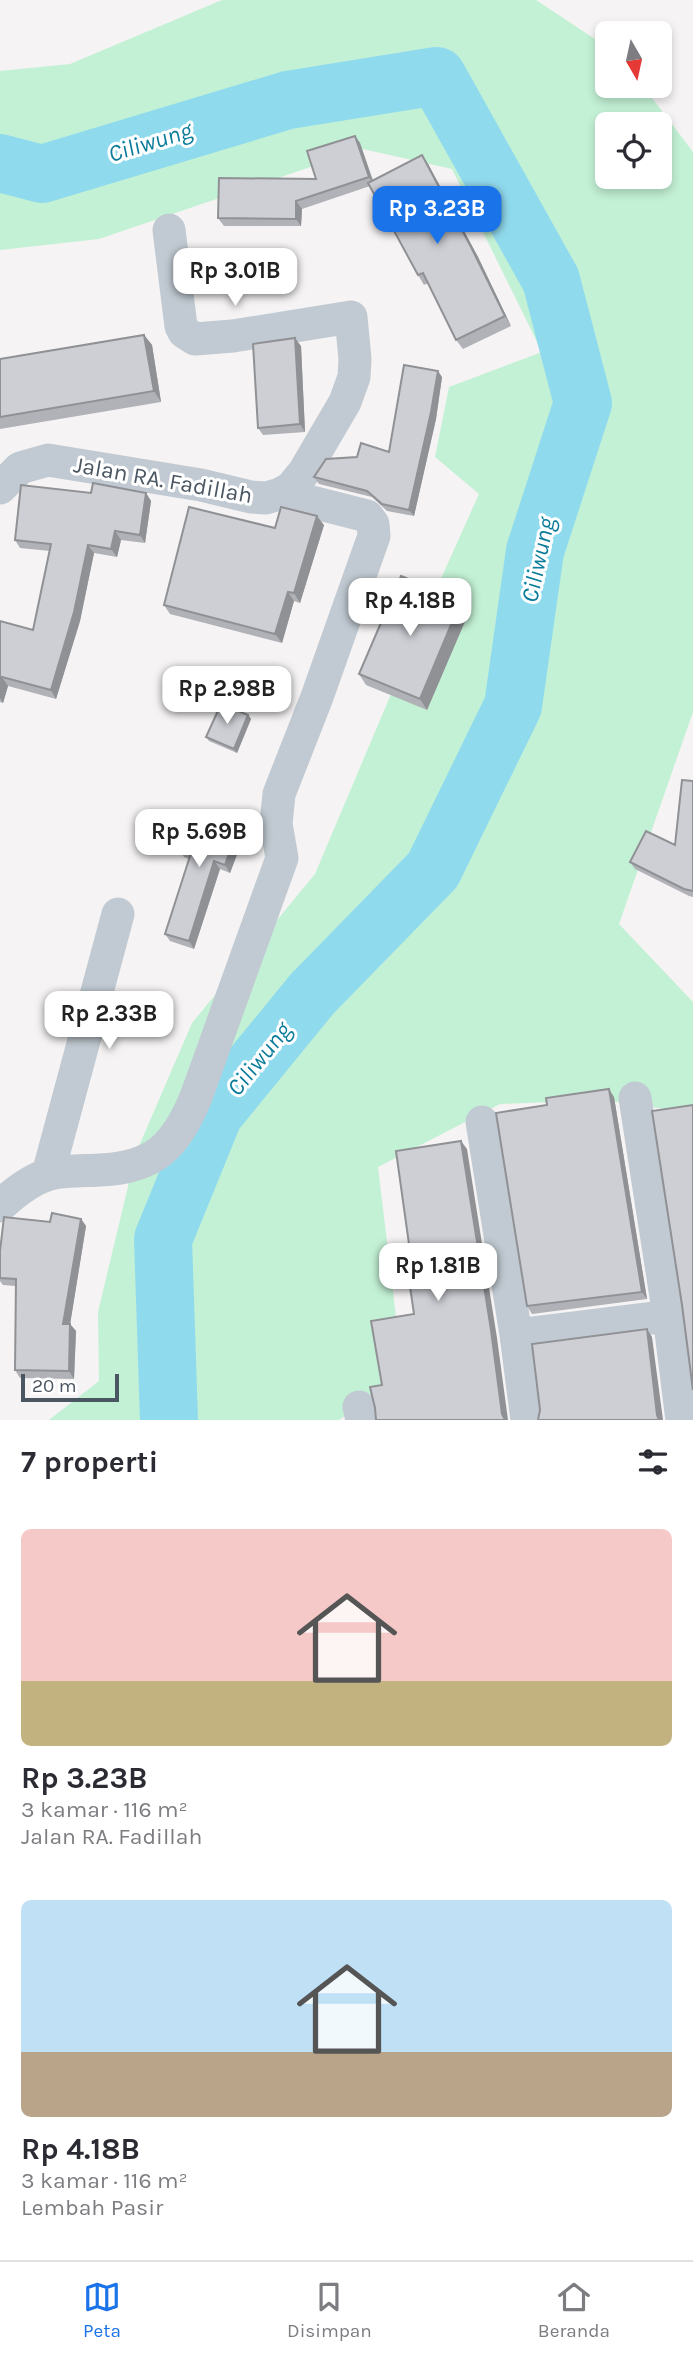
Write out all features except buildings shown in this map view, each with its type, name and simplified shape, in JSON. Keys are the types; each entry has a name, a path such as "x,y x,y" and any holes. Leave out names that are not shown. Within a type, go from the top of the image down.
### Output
{"street":[{"name":"Jalan RA. Fadillah","path":"0,488 20,468 48,460 266,498 291,488 304,472 345,402 354,377 351,317 195,339 184,332 181,326 169,230"},
{"path":"0,1206 17,1191 48,1174 123,1169 156,1157 171,1142 191,1110 282,858 276,824 279,794 317,697 374,536 374,529 367,516 280,494"},
{"path":"48,1174 118,914"},
{"path":"635,1098 669,1316 682,1420"},
{"path":"482,1122 527,1420"},
{"path":"516,1335 669,1316"}],"green space":[{"path":"222,0 536,0 595,39 595,98 652,98 663,112 595,112 595,189 672,189 672,124 693,152 693,712 619,924 693,1002 693,1113 603,1100 500,1104 378,1167 403,1375 339,1420 49,1420 99,1381 98,1312 136,1153 192,1023 315,874 421,623 479,494 435,457 449,387 542,352 452,169 363,149 99,239 0,250 0,71 70,64"}],"waterway":[{"name":"Ciliwung","path":"0,163 42,174 288,100 437,76 551,280 583,403 535,551 513,706 433,870 312,994 214,1114 163,1239 169,1420"}]}
